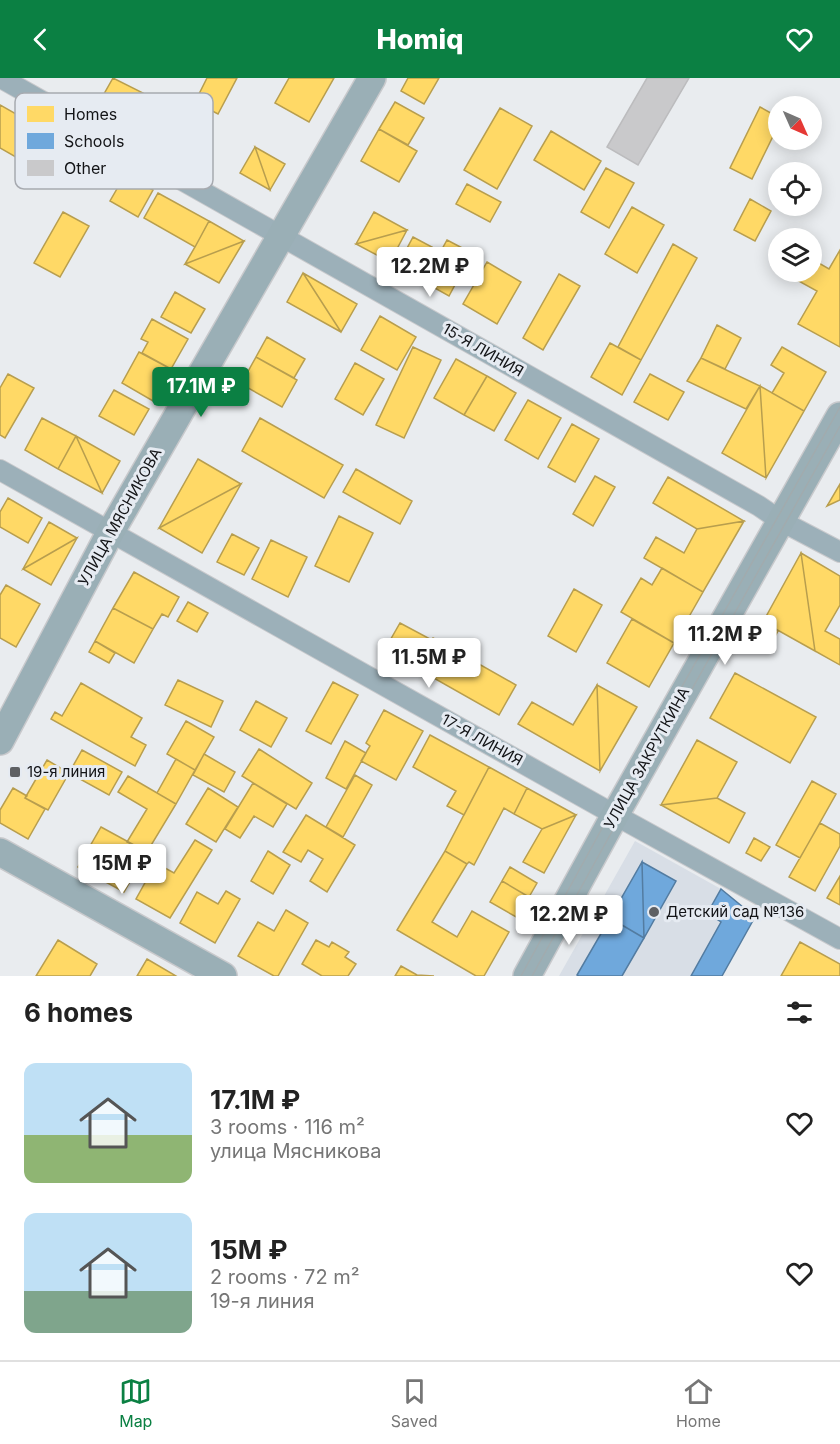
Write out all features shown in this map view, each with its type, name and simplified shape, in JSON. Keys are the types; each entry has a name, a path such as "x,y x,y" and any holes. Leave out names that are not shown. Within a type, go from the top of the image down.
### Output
{"street":[{"name":"15-Я ЛИНИЯ","path":"1,78 28,93"},
{"name":"УЛИЦА МЯСНИКОВА","path":"0,741 110,532 372,78"},
{"name":"15-Я ЛИНИЯ","path":"198,189 840,552"},
{"name":"УЛИЦА ЗАКРУТКИНА","path":"527,976 840,416"},
{"name":"17-Я ЛИНИЯ","path":"0,470 840,939"},
{"path":"0,852 223,976"}],"shaded area":[{"name":"Детский сад №136","path":"635,841 721,889 712,905 716,908 712,916 721,922 691,976 559,976"}],"building: Homes":[{"path":"113,78 143,93 105,93"},
{"path":"207,78 237,78 218,114 213,111 213,93 200,93"},
{"path":"289,78 334,78 309,122 275,103"},
{"path":"408,78 439,78 424,104 401,91"},
{"path":"395,102 424,118 408,145 379,129"},
{"path":"0,105 15,113 15,157 0,148"},
{"path":"760,107 768,111 768,146 752,179 730,168"},
{"path":"500,108 532,126 497,189 464,170"},
{"path":"379,129 417,151 399,182 361,161"},
{"path":"551,131 601,161 584,190 534,160"},
{"path":"255,147 270,190 240,173"},
{"path":"255,147 285,164 270,190"},
{"path":"606,168 634,183 609,228 581,212"},
{"path":"467,184 501,202 490,222 456,204"},
{"path":"117,189 153,190 138,217 110,201"},
{"path":"158,193 209,221 195,247 144,218"},
{"path":"750,199 768,209 768,216 755,241 734,230"},
{"path":"632,207 664,225 637,273 605,254"},
{"path":"63,212 89,226 60,277 34,263"},
{"path":"374,212 407,230 356,244"},
{"path":"209,221 244,241 185,264 195,247"},
{"path":"407,230 390,262 356,244"},
{"path":"413,237 432,247 416,277 397,267"},
{"path":"447,240 472,253 449,296 424,282"},
{"path":"244,241 219,283 185,264"},
{"path":"673,244 697,258 641,360 618,347"},
{"path":"840,250 840,347 798,324 817,291 800,282 822,282 822,265 829,269"},
{"path":"487,262 521,282 497,324 463,304"},
{"path":"303,273 357,304 341,332"},
{"path":"303,273 341,332 287,302"},
{"path":"559,274 580,286 543,350 523,338"},
{"path":"175,292 205,309 191,333 161,317"},
{"path":"380,316 416,337 397,370 361,350"},
{"path":"152,319 188,339 171,369 142,353 148,342 141,339"},
{"path":"717,325 741,338 725,369 701,358"},
{"path":"267,337 305,359 294,378 256,357"},
{"path":"610,343 641,360 622,395 591,377"},
{"path":"413,347 441,360 404,438 376,425"},
{"path":"782,347 826,372 804,411 772,393 784,373 771,365"},
{"path":"139,352 171,369 153,401 122,383"},
{"path":"256,357 297,380 282,407 241,384"},
{"path":"701,358 760,386 746,409 687,381"},
{"path":"456,359 487,376 464,415 434,398"},
{"path":"355,363 384,379 363,415 335,399"},
{"path":"8,374 34,388 5,438 0,435 0,388"},
{"path":"650,374 684,392 668,420 634,402"},
{"path":"487,376 516,393 494,431 464,415"},
{"path":"760,386 766,478 722,453"},
{"path":"760,386 804,411 766,478"},
{"path":"114,390 149,409 134,435 99,416"},
{"path":"528,400 561,418 538,459 505,440"},
{"path":"42,418 76,436 58,469 25,450"},
{"path":"260,418 343,465 324,498 242,451"},
{"path":"572,424 599,439 575,482 548,467"},
{"path":"76,436 102,493 58,469"},
{"path":"76,436 120,461 102,493"},
{"path":"198,459 241,484 159,528"},
{"path":"356,469 412,501 400,524 343,492"},
{"path":"595,476 615,487 593,526 573,514"},
{"path":"668,477 744,521 697,529 653,503"},
{"path":"241,484 202,553 159,528"},
{"path":"840,484 840,500 827,506"},
{"path":"8,498 42,518 28,543 0,527 0,512"},
{"path":"339,516 373,533 349,582 315,566"},
{"path":"744,521 703,592 644,558 656,537 684,553 697,529"},
{"path":"49,522 77,538 23,569"},
{"path":"232,534 259,548 244,575 217,562"},
{"path":"77,538 51,585 23,569"},
{"path":"271,540 307,557 288,597 252,579"},
{"path":"801,553 840,576 840,605 825,631 840,639 840,665 815,651"},
{"path":"801,553 815,651 763,622"},
{"path":"662,568 703,592 674,643 621,612 641,578 652,585"},
{"path":"134,572 179,597 168,617 162,614 153,629 113,608"},
{"path":"6,585 40,604 16,647 0,638 0,595"},
{"path":"574,589 602,605 576,652 548,636"},
{"path":"188,602 208,613 197,632 177,621"},
{"path":"113,608 153,629 134,663 95,641"},
{"path":"632,619 674,643 649,687 607,663"},
{"path":"763,622 778,631 768,649 753,640"},
{"path":"400,623 432,640 416,668 384,651"},
{"path":"433,638 516,685 499,715 416,668"},
{"path":"95,641 115,653 109,663 89,652"},
{"path":"735,673 816,717 790,763 710,718"},
{"path":"178,680 223,701 211,727 165,705"},
{"path":"333,682 358,695 331,744 306,731"},
{"path":"81,683 142,718 131,737 146,745 135,766 51,719 55,712 62,716"},
{"path":"597,685 600,771 518,724 532,702 573,725"},
{"path":"597,685 637,707 600,771"},
{"path":"256,701 287,718 271,747 240,730"},
{"path":"384,710 423,731 396,780 361,761 370,746 366,743"},
{"path":"186,721 214,737 195,770 167,754"},
{"path":"430,735 489,767 464,815 447,806 456,791 413,767"},
{"path":"697,740 737,762 717,798 661,805"},
{"path":"345,741 366,753 346,789 326,778"},
{"path":"259,749 312,783 296,809 242,776"},
{"path":"82,750 122,772 109,795 69,773"},
{"path":"204,754 235,772 224,792 193,775"},
{"path":"176,759 195,770 176,804 157,793"},
{"path":"47,760 69,773 48,810 25,798"},
{"path":"489,767 527,788 514,814 504,808 474,865 469,862 467,864 445,851"},
{"path":"355,775 372,785 343,837 326,827"},
{"path":"128,776 176,804 147,852 127,842 147,809 118,792"},
{"path":"812,781 836,794 800,858 776,845"},
{"path":"253,783 287,804 273,827 254,816 240,838 225,829"},
{"path":"13,788 45,809 28,839 0,823 0,810"},
{"path":"208,788 238,807 216,842 186,824"},
{"path":"527,788 576,815 542,829 514,814"},
{"path":"717,798 745,813 729,843 661,805"},
{"path":"306,815 355,845 327,892 310,881 323,859 308,850 301,862 283,852"},
{"path":"576,815 544,873 523,862 542,829"},
{"path":"820,823 840,834 840,846 815,891 789,877"},
{"path":"101,827 147,852 124,892 78,867"},
{"path":"754,838 770,847 761,861 746,853"},
{"path":"195,840 212,850 170,918 136,899 156,863 174,873"},
{"path":"268,851 290,865 273,894 251,881"},
{"path":"445,851 467,864 432,922 457,937 472,911 509,932 484,976 476,976 397,930"},
{"path":"510,867 537,883 529,897 502,881"},
{"path":"840,876 840,905 827,898"},
{"path":"502,881 529,897 518,918 490,902"},
{"path":"226,891 240,899 215,943 180,923 197,892 218,904"},
{"path":"286,910 308,923 278,976 274,976 238,956 258,922 274,931"},
{"path":"58,940 97,964 90,976 36,976"},
{"path":"316,940 329,947 332,942 349,952 345,957 356,964 348,976 322,976 302,964"},
{"path":"800,942 840,964 840,976 781,976"},
{"path":"147,959 176,976 137,976"},
{"path":"401,966 417,975 420,976 395,976"},
{"path":"401,966 417,975 434,976 395,976"}],"building: Schools":[{"path":"642,862 644,938 610,918"},
{"path":"642,862 676,881 644,938"},
{"path":"721,889 755,917 722,976 691,976 721,922 712,916 716,908 712,905"},
{"path":"610,918 644,938 622,976 577,975"}],"building: Other":[{"path":"647,78 689,78 638,165 607,147"}],"tram line":[{"path":"521,976 840,407"},
{"path":"532,976 840,426"}],"place":[{"name":"19-я линия","path":"15,772"},
{"name":"Детский сад №136","path":"654,912"}]}
